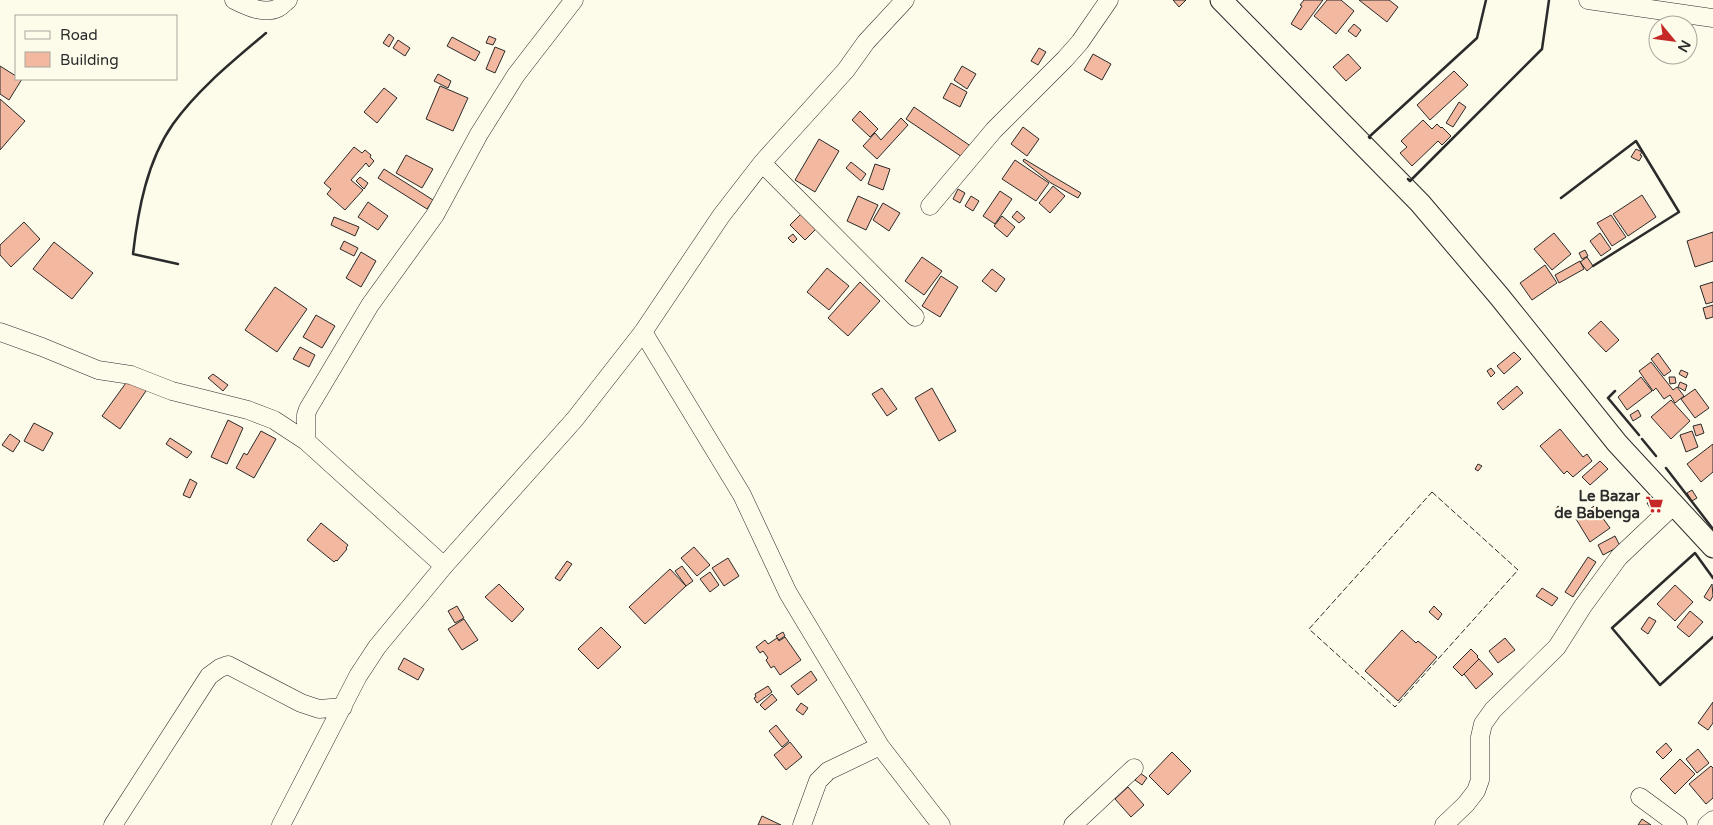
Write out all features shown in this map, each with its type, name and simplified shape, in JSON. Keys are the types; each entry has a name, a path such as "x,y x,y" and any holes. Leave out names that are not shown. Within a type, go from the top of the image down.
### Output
{"main road":[{"path":"1221,0 1420,203 1499,296 1617,443 1713,547"}],"street":[{"path":"234,0 254,9 267,10 278,8 288,0"},
{"path":"306,441 306,415 308,409 361,321 435,216 479,134 516,75 574,0"},
{"path":"281,825 358,676 377,647 444,566 575,419 643,332 721,216 762,163 846,70 866,42 905,0"},
{"path":"930,206 994,130 1080,42 1109,0"},
{"path":"1588,0 1713,18"},
{"path":"762,163 915,317"},
{"path":"0,332 42,346 98,370 131,375 172,391 248,410 274,420 306,441 444,566"},
{"path":"643,332 742,495 788,593 880,746 941,825"},
{"path":"1444,825 1466,804 1476,790 1480,780 1480,737 1483,724 1493,710 1557,647 1583,606 1619,557 1674,505"},
{"path":"113,825 209,676 220,668 228,665 302,703 319,709 343,707"},
{"path":"802,825 818,781 828,771 880,746"},
{"path":"1073,825 1134,768"},
{"path":"1640,797 1678,825"},
{"path":"1707,825 1713,820"}],"building":[{"path":"1173,0 1186,0 1179,7"},
{"path":"1304,0 1323,0 1301,30 1291,24"},
{"path":"1327,0 1341,0 1354,11 1336,34 1314,16"},
{"path":"1359,0 1389,0 1398,7 1387,22"},
{"path":"1354,24 1361,30 1356,37 1348,31"},
{"path":"389,34 394,38 389,47 383,43"},
{"path":"489,36 496,39 493,45 486,43"},
{"path":"452,37 480,52 475,61 447,46"},
{"path":"398,40 410,48 405,56 393,48"},
{"path":"495,47 505,51 495,73 486,69"},
{"path":"1039,48 1046,52 1038,65 1031,61"},
{"path":"1093,54 1111,64 1102,80 1084,70"},
{"path":"1348,54 1361,68 1346,81 1333,67"},
{"path":"0,66 15,75 15,80 21,80 9,100 0,94"},
{"path":"962,66 976,74 967,89 954,80"},
{"path":"1454,71 1468,85 1430,120 1417,105"},
{"path":"438,74 451,81 448,88 434,81"},
{"path":"951,83 967,92 960,107 943,98"},
{"path":"440,86 468,98 453,131 426,119"},
{"path":"384,88 397,98 377,123 364,112"},
{"path":"0,99 25,121 0,150"},
{"path":"1459,102 1466,107 1453,127 1446,123"},
{"path":"914,107 972,147 965,159 906,119"},
{"path":"860,111 878,129 870,137 852,120"},
{"path":"901,118 908,125 877,159 863,146 875,133 881,140"},
{"path":"1423,120 1432,129 1437,124 1451,136 1442,145 1438,141 1412,166 1400,153 1407,147 1401,141"},
{"path":"1023,127 1039,139 1027,156 1011,144"},
{"path":"819,139 839,151 815,192 795,180"},
{"path":"354,147 362,153 365,150 374,161 369,167 366,163 351,180 363,190 345,210 327,194 331,189 324,183"},
{"path":"1636,149 1642,152 1639,161 1631,157"},
{"path":"406,155 433,169 422,188 396,173"},
{"path":"1024,159 1081,193 1078,198 1051,183 1023,161"},
{"path":"1015,160 1049,183 1036,201 1002,179"},
{"path":"851,162 866,174 861,181 846,168"},
{"path":"875,164 890,169 883,190 868,184"},
{"path":"384,169 433,200 427,209 378,178"},
{"path":"360,177 368,183 364,189 356,181"},
{"path":"1053,186 1065,196 1050,213 1039,203"},
{"path":"958,189 965,193 960,203 953,199"},
{"path":"1000,191 1012,199 995,224 983,216"},
{"path":"1642,195 1656,217 1628,236 1613,214"},
{"path":"858,196 878,205 866,230 847,221"},
{"path":"971,196 979,201 973,211 965,206"},
{"path":"368,202 388,216 378,230 358,217"},
{"path":"883,203 900,213 889,231 873,220"},
{"path":"804,211 819,226 805,240 790,225"},
{"path":"1017,211 1025,218 1019,223 1012,217"},
{"path":"1611,215 1626,237 1612,246 1597,223"},
{"path":"1002,216 1015,227 1007,237 994,226"},
{"path":"334,217 359,227 355,236 331,225"},
{"path":"24,222 40,239 11,267 0,255 0,245"},
{"path":"1713,232 1713,261 1695,267 1687,241"},
{"path":"1554,233 1571,254 1552,270 1534,249"},
{"path":"1600,233 1611,249 1601,256 1590,241"},
{"path":"793,234 797,239 793,243 788,238"},
{"path":"344,241 358,248 354,256 340,249"},
{"path":"54,242 93,273 72,299 33,269"},
{"path":"1585,250 1588,256 1582,259 1579,253"},
{"path":"361,252 376,261 361,287 346,278"},
{"path":"922,257 942,271 924,295 905,281"},
{"path":"1587,257 1593,266 1587,271 1580,262"},
{"path":"1580,261 1584,269 1559,283 1555,275"},
{"path":"1545,265 1557,283 1532,300 1520,283"},
{"path":"827,268 849,286 829,310 807,292"},
{"path":"992,269 1005,279 996,292 982,281"},
{"path":"941,276 958,287 940,317 922,306"},
{"path":"860,282 880,301 848,336 828,318"},
{"path":"1713,282 1713,302 1706,304 1700,286"},
{"path":"275,287 307,309 277,352 245,330"},
{"path":"1713,305 1713,317 1706,319 1703,308"},
{"path":"316,315 335,326 322,348 303,337"},
{"path":"1601,321 1619,340 1606,352 1588,333"},
{"path":"300,347 315,355 309,367 293,359"},
{"path":"1514,352 1521,359 1504,374 1497,366"},
{"path":"1658,353 1671,371 1664,376 1651,359"},
{"path":"1651,362 1673,390 1677,387 1684,396 1675,403 1670,395 1664,399 1656,388 1653,391 1639,371"},
{"path":"1491,368 1495,373 1491,377 1487,371"},
{"path":"1681,370 1688,373 1686,378 1679,374"},
{"path":"213,374 228,385 223,391 208,378"},
{"path":"131,376 148,388 120,429 102,416"},
{"path":"1641,377 1652,391 1627,410 1618,397"},
{"path":"1669,377 1675,377 1676,383 1670,384"},
{"path":"1680,382 1687,385 1685,391 1678,387"},
{"path":"1517,386 1523,393 1503,410 1497,403"},
{"path":"882,388 897,409 887,416 872,394"},
{"path":"932,388 956,431 939,441 915,398"},
{"path":"1695,389 1709,408 1695,418 1681,399"},
{"path":"1671,400 1690,421 1671,439 1651,417"},
{"path":"1638,410 1641,416 1633,421 1630,415"},
{"path":"228,420 243,428 227,464 211,457"},
{"path":"34,423 53,433 43,451 24,441"},
{"path":"1701,424 1704,433 1696,436 1693,426"},
{"path":"1560,429 1583,457 1587,454 1592,461 1573,477 1567,471 1564,474 1540,446"},
{"path":"261,431 276,439 254,478 236,468 244,453 247,455"},
{"path":"1692,431 1698,447 1686,452 1680,435"},
{"path":"10,434 20,441 13,452 2,445"},
{"path":"170,438 192,452 187,458 166,444"},
{"path":"1713,444 1713,472 1701,482 1687,464"},
{"path":"1600,461 1608,469 1590,485 1582,477"},
{"path":"1478,464 1482,466 1478,471 1475,469"},
{"path":"190,479 197,483 190,498 183,495"},
{"path":"1692,490 1697,498 1692,501 1687,493"},
{"name":"Le Bazar de Babenga","path":"1656,498 1662,508 1653,513 1647,503"},
{"path":"1558,506 1565,511 1562,516 1555,511"},
{"path":"1594,506 1610,528 1590,542 1576,519"},
{"path":"321,523 348,545 337,561 334,562 307,540"},
{"path":"1615,536 1620,546 1603,555 1598,545"},
{"path":"694,547 710,565 697,576 681,558"},
{"path":"1588,557 1596,562 1573,597 1565,592"},
{"path":"728,558 739,576 724,586 712,568"},
{"path":"567,561 572,564 560,581 555,578"},
{"path":"682,566 693,581 686,586 675,571"},
{"path":"670,569 686,586 645,624 629,607"},
{"path":"710,572 719,585 710,592 700,579"},
{"path":"499,584 524,609 512,622 485,597"},
{"path":"1712,584 1713,596 1710,601 1704,597"},
{"path":"1675,585 1693,602 1675,621 1657,604"},
{"path":"1542,588 1558,598 1552,606 1536,596"},
{"path":"457,606 464,618 455,623 448,611"},
{"path":"1434,606 1442,614 1438,620 1429,612"},
{"path":"1690,611 1703,622 1689,637 1677,627"},
{"path":"1649,617 1656,621 1648,634 1641,629"},
{"path":"464,619 478,640 462,650 448,629"},
{"path":"601,627 621,647 598,669 578,649"},
{"path":"1402,630 1416,643 1418,641 1437,657 1398,701 1365,671"},
{"path":"783,632 785,636 779,640 776,636"},
{"path":"785,637 801,660 780,675 774,666 771,668 766,660 768,658 763,651 760,653 756,647 765,640 768,644 777,638 779,641"},
{"path":"1505,638 1515,650 1498,663 1489,651"},
{"path":"1471,649 1479,659 1462,676 1453,667"},
{"path":"404,658 424,669 418,680 398,669"},
{"path":"1479,659 1493,674 1476,689 1464,674"},
{"path":"811,671 817,680 798,695 791,686"},
{"path":"768,686 772,692 757,703 754,698 756,697 755,694"},
{"path":"772,694 777,700 765,710 760,705"},
{"path":"1713,702 1713,723 1708,730 1698,723"},
{"path":"801,703 808,708 803,715 796,710"},
{"path":"776,725 789,741 782,747 769,731"},
{"path":"790,742 802,757 786,770 774,755"},
{"path":"1666,743 1672,750 1663,759 1656,752"},
{"path":"1698,749 1709,763 1697,773 1686,759"},
{"path":"1172,752 1191,771 1168,795 1149,776"},
{"path":"1680,759 1695,774 1675,794 1660,779"},
{"path":"1711,766 1713,768 1713,798 1706,804 1689,784"},
{"path":"1140,773 1147,778 1142,785 1135,780"},
{"path":"1128,787 1144,805 1131,817 1115,799"},
{"path":"762,816 781,825 758,825"},
{"path":"1642,819 1651,825 1638,825"}],"fence":[{"path":"1432,492 1518,570 1395,707 1309,629 1432,492"}],"wall":[{"path":"1370,138 1477,38 1486,0"},
{"path":"1408,179 1410,181 1542,49 1549,0"},
{"path":"178,264 133,254 141,203 156,154 173,124 193,99 266,33"},
{"path":"1561,198 1636,141 1679,212 1593,266"},
{"path":"1615,391 1608,398 1639,435"},
{"path":"1642,439 1656,456"},
{"path":"1666,468 1713,529"},
{"path":"1713,578 1695,553 1612,628 1660,685 1713,637"}],"place":[{"name":"Le Bazar de Babenga","path":"1654,505"}]}
